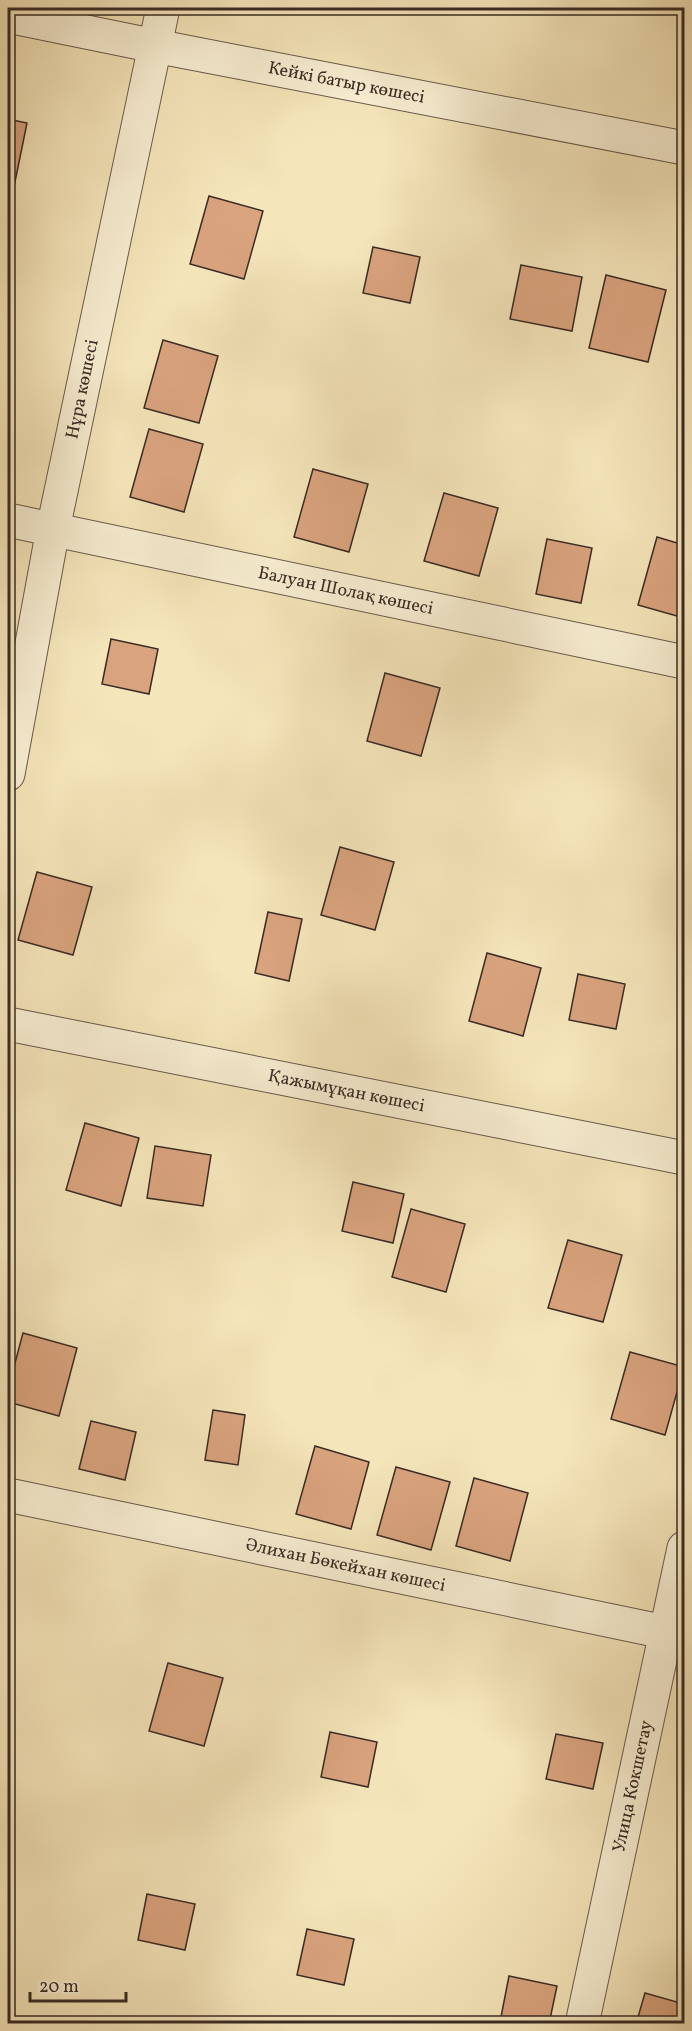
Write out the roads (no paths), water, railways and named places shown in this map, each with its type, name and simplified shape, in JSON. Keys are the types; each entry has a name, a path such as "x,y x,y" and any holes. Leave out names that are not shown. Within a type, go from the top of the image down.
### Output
{"street":[{"name":"Нұра көшесі","path":"8,774 53,529 163,8"},
{"name":"Кейкі батыр көшесі","path":"8,16 684,148"},
{"name":"Балуан Шолақ көшесі","path":"8,520 684,662"},
{"name":"Қажымұқан көшесі","path":"8,1024 684,1158"},
{"name":"Әлихан Бөкейхан көшесі","path":"8,1495 676,1634"},
{"name":"Улица Кокшетау","path":"582,2024 676,1634 684,1548"}]}
